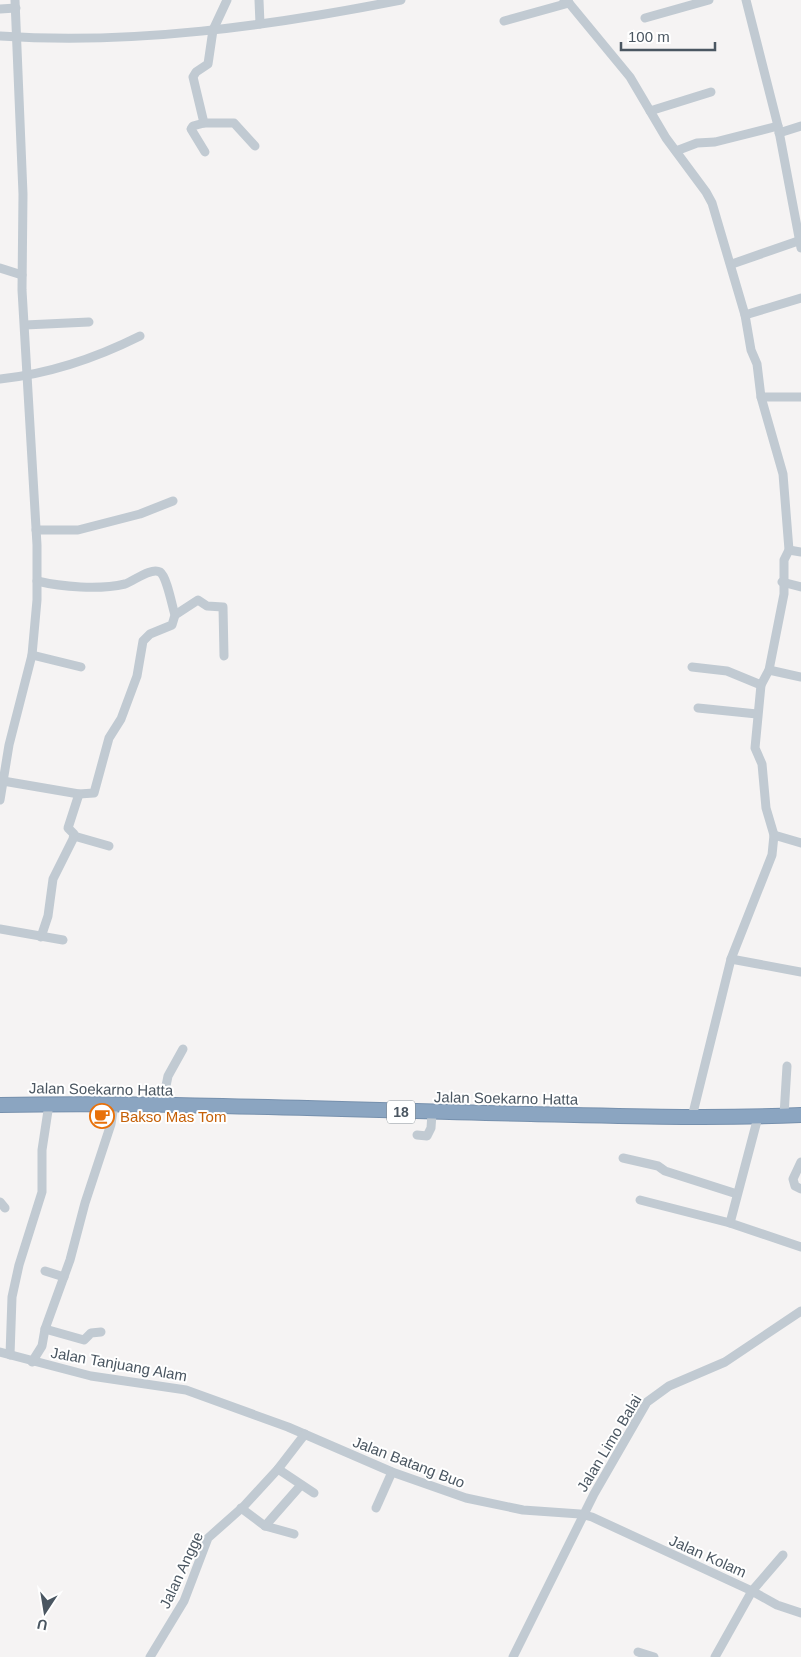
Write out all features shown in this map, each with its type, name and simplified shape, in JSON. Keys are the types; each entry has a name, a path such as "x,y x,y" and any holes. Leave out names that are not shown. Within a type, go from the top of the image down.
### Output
{"highway":[{"name":"Jalan Soekarno Hatta","path":"0,1105 114,1105 692,1117 801,1115"}],"street":[{"path":"204,123 193,77 196,72 208,64 213,30 227,0"},
{"path":"259,0 260,24"},
{"path":"0,36 82,39 213,30 330,14 401,0"},
{"path":"645,18 708,0"},
{"path":"732,264 800,243 778,130 746,0"},
{"path":"504,21 567,2 630,77 676,151 706,192 732,264 745,315 751,350 757,364 761,397 783,474 789,550 784,560 782,582 784,594 769,670 761,684 755,748 762,764 766,808 774,835 772,855 767,873 731,960 692,1117"},
{"path":"0,9 16,4 23,194 22,275 37,581 36,620 32,654 9,745 0,800"},
{"path":"650,111 711,92"},
{"path":"205,152 191,129 193,126 204,123 234,123 255,146"},
{"path":"676,151 697,143 714,142 801,126"},
{"path":"0,268 22,275"},
{"path":"745,315 801,298"},
{"path":"25,325 89,322"},
{"path":"0,379 28,376 94,356 140,336"},
{"path":"761,397 801,397"},
{"path":"36,530 78,530 140,514 173,501"},
{"path":"789,550 801,552"},
{"path":"3,781 90,795 96,788 108,738 121,719 137,676 143,641 150,634 172,626 175,615 164,578 159,572 154,570 125,584 62,586 37,581"},
{"path":"782,582 801,587"},
{"path":"175,615 198,600 207,606 222,607 224,656"},
{"path":"32,654 81,667"},
{"path":"692,667 720,670 761,684"},
{"path":"769,670 801,677"},
{"path":"698,708 757,714"},
{"path":"79,794 68,828 74,836 109,846"},
{"path":"774,835 801,843"},
{"path":"41,936 48,916 53,879 74,836"},
{"path":"0,929 63,940"},
{"path":"731,960 801,972"},
{"path":"162,1106 168,1076 183,1049"},
{"path":"784,1116 787,1066"},
{"path":"10,1355 12,1297 19,1265 42,1192 42,1150 49,1104"},
{"path":"32,1362 42,1346 45,1329 64,1277 85,1203 111,1124 114,1105"},
{"path":"417,1135 427,1136 432,1113"},
{"path":"730,1223 758,1117"},
{"path":"623,1158 658,1166 665,1171 737,1194"},
{"path":"801,1162 793,1179 795,1186 801,1189"},
{"path":"640,1200 730,1223 801,1246"},
{"path":"45,1271 64,1277"},
{"name":"Jalan Limo Balai","path":"513,1657 584,1514 647,1402 669,1386 725,1362 801,1311"},
{"path":"45,1329 84,1340 91,1333 101,1332"},
{"name":"Jalan Tanjuang Alam","path":"0,1352 32,1362 91,1376 186,1390 288,1427"},
{"name":"Jalan Batang Buo","path":"288,1427 392,1472 444,1492 524,1510 584,1514"},
{"name":"Jalan Angge","path":"150,1657 184,1601 208,1538 241,1508 278,1469 305,1434"},
{"path":"278,1469 314,1493"},
{"path":"376,1508 392,1472"},
{"path":"265,1526 301,1485"},
{"path":"241,1508 265,1526 294,1534"},
{"name":"Jalan Kolam","path":"584,1514 752,1591 714,1657"},
{"path":"783,1555 752,1591 782,1607 801,1613"},
{"path":"638,1652 654,1657"}],"place":[{"name":"Bakso Mas Tom","path":"102,1116"}]}
